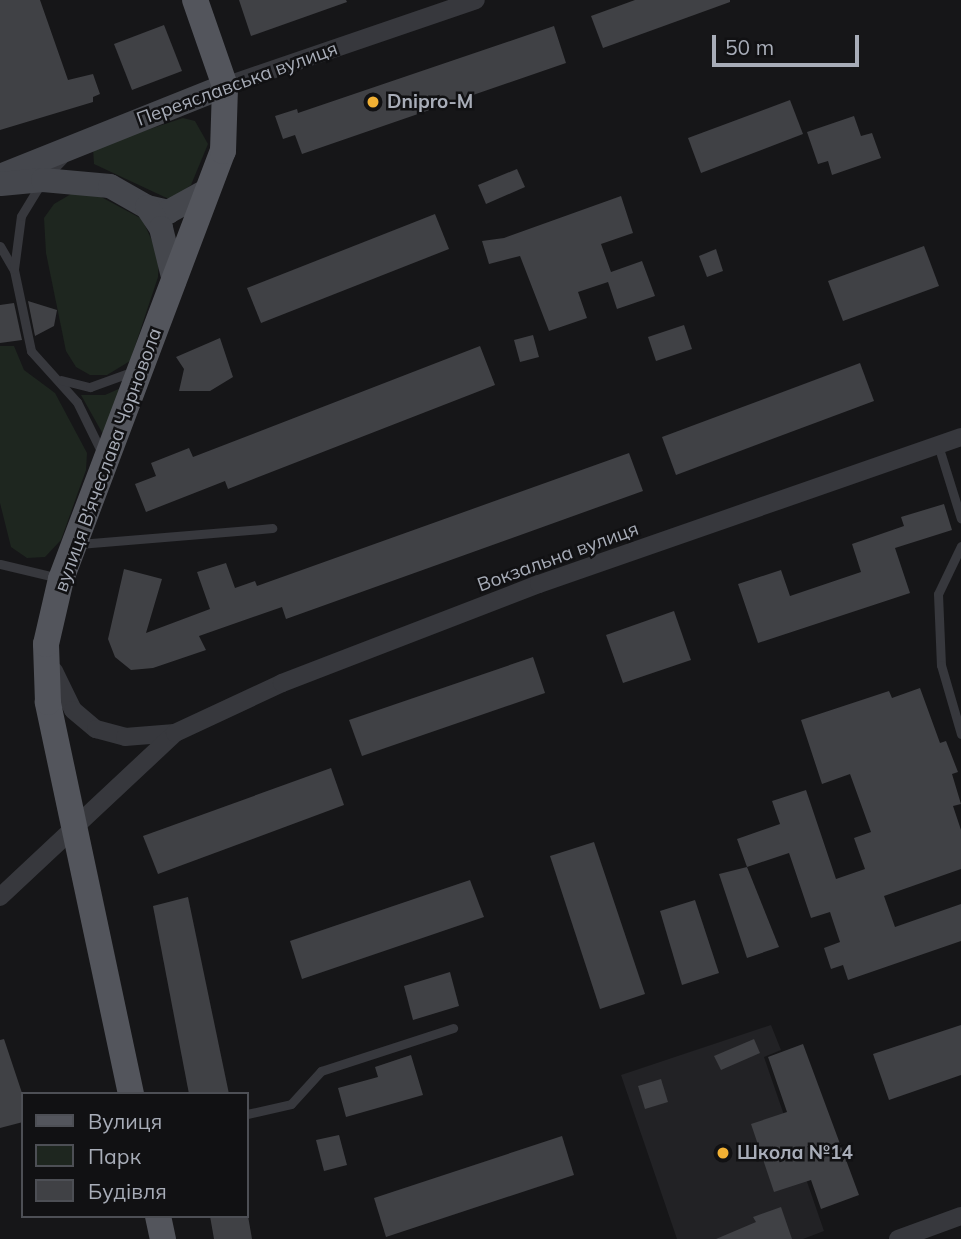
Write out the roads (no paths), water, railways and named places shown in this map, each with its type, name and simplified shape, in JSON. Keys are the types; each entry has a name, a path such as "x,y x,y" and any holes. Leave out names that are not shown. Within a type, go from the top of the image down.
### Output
{"main road":[{"name":"вулиця В'ячеслава Чорновола","path":"131,1092 72,826 48,702 46,643 61,579 223,151 225,86 195,0"},
{"name":"Переяславська вулиця","path":"0,176 225,86"},
{"path":"0,184 43,180 110,186 147,208 169,212 208,190"},
{"path":"147,208 161,228 174,281"},
{"path":"158,1218 163,1239"}],"street":[{"name":"Переяславська вулиця","path":"225,86 470,1"},
{"name":"Вокзальна вулиця","path":"0,897 72,826 175,733 282,683 539,584 961,437"},
{"name":"Вокзальна вулиця","path":"46,643 58,687 73,710 96,729 125,737 175,733"},
{"path":"898,1239 961,1216"}],"lane":[{"path":"14,270 21,216 43,180 80,142"},
{"path":"0,246 14,270 32,351 60,380 88,419 105,464"},
{"path":"60,380 90,387 111,382 142,366"},
{"path":"938,445 961,519"},
{"path":"74,544 272,528"},
{"path":"961,546 938,594 940,665 961,734"},
{"path":"0,564 61,579"},
{"path":"248,1114 291,1104 321,1070 453,1028"}],"place":[{"name":"Dnipro-M","path":"373,102"},
{"name":"Школа №14","path":"723,1153"}]}
